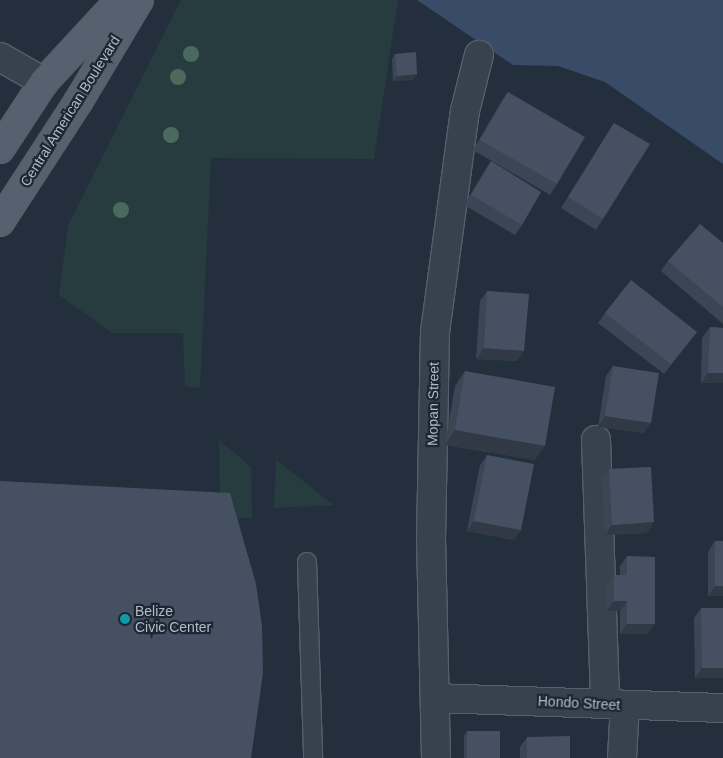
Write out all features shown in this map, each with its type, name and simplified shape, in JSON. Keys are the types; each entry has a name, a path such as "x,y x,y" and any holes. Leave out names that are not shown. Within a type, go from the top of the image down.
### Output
{"main road":[{"name":"Central American Boulevard","path":"0,149 44,82 120,0"},
{"name":"Central American Boulevard","path":"0,222 78,102 139,0"}],"street":[{"name":"Mopan Street","path":"436,758 431,540 435,332 465,111 479,54"},
{"path":"0,57 44,82"},
{"path":"596,440 614,704 622,758"},
{"name":"Hondo Street","path":"435,698 723,708"}],"lane":[{"path":"307,562 313,758"}],"green space":[{"path":"181,0 398,0 374,159 211,158 200,388 185,386 183,333 112,333 59,295 68,226"},
{"path":"219,440 251,467 252,518 231,518 220,502"},
{"path":"276,460 334,505 274,508"}],"water":[{"path":"417,0 723,0 723,164 605,82 558,66 513,65"}],"building":[{"path":"416,52 417,74 397,76 395,54"},
{"path":"508,92 585,137 557,184 480,140"},
{"path":"614,123 650,144 603,219 568,197"},
{"path":"491,161 541,192 522,225 471,195"},
{"path":"700,224 723,243 723,307 668,261"},
{"path":"631,280 697,332 671,364 605,313"},
{"path":"487,291 529,294 524,351 484,348"},
{"path":"710,327 723,328 723,373 708,373"},
{"path":"613,366 659,373 651,423 605,416"},
{"path":"465,371 555,387 545,446 455,430"},
{"path":"487,455 534,464 521,530 474,521"},
{"path":"651,467 654,522 612,525 609,469"},
{"name":"Belize Civic Center","path":"0,481 230,493 256,584 262,626 263,673 251,758 0,758"},
{"path":"715,541 723,541 723,586 715,586"},
{"path":"627,556 655,557 655,624 627,624 627,601 614,601 614,575 627,575"},
{"path":"701,608 723,608 723,668 702,668"},
{"path":"467,731 500,731 500,758 467,758"},
{"path":"570,736 570,758 527,758 527,737"}],"place":[{"name":"Belize Civic Center","path":"125,619"}]}
